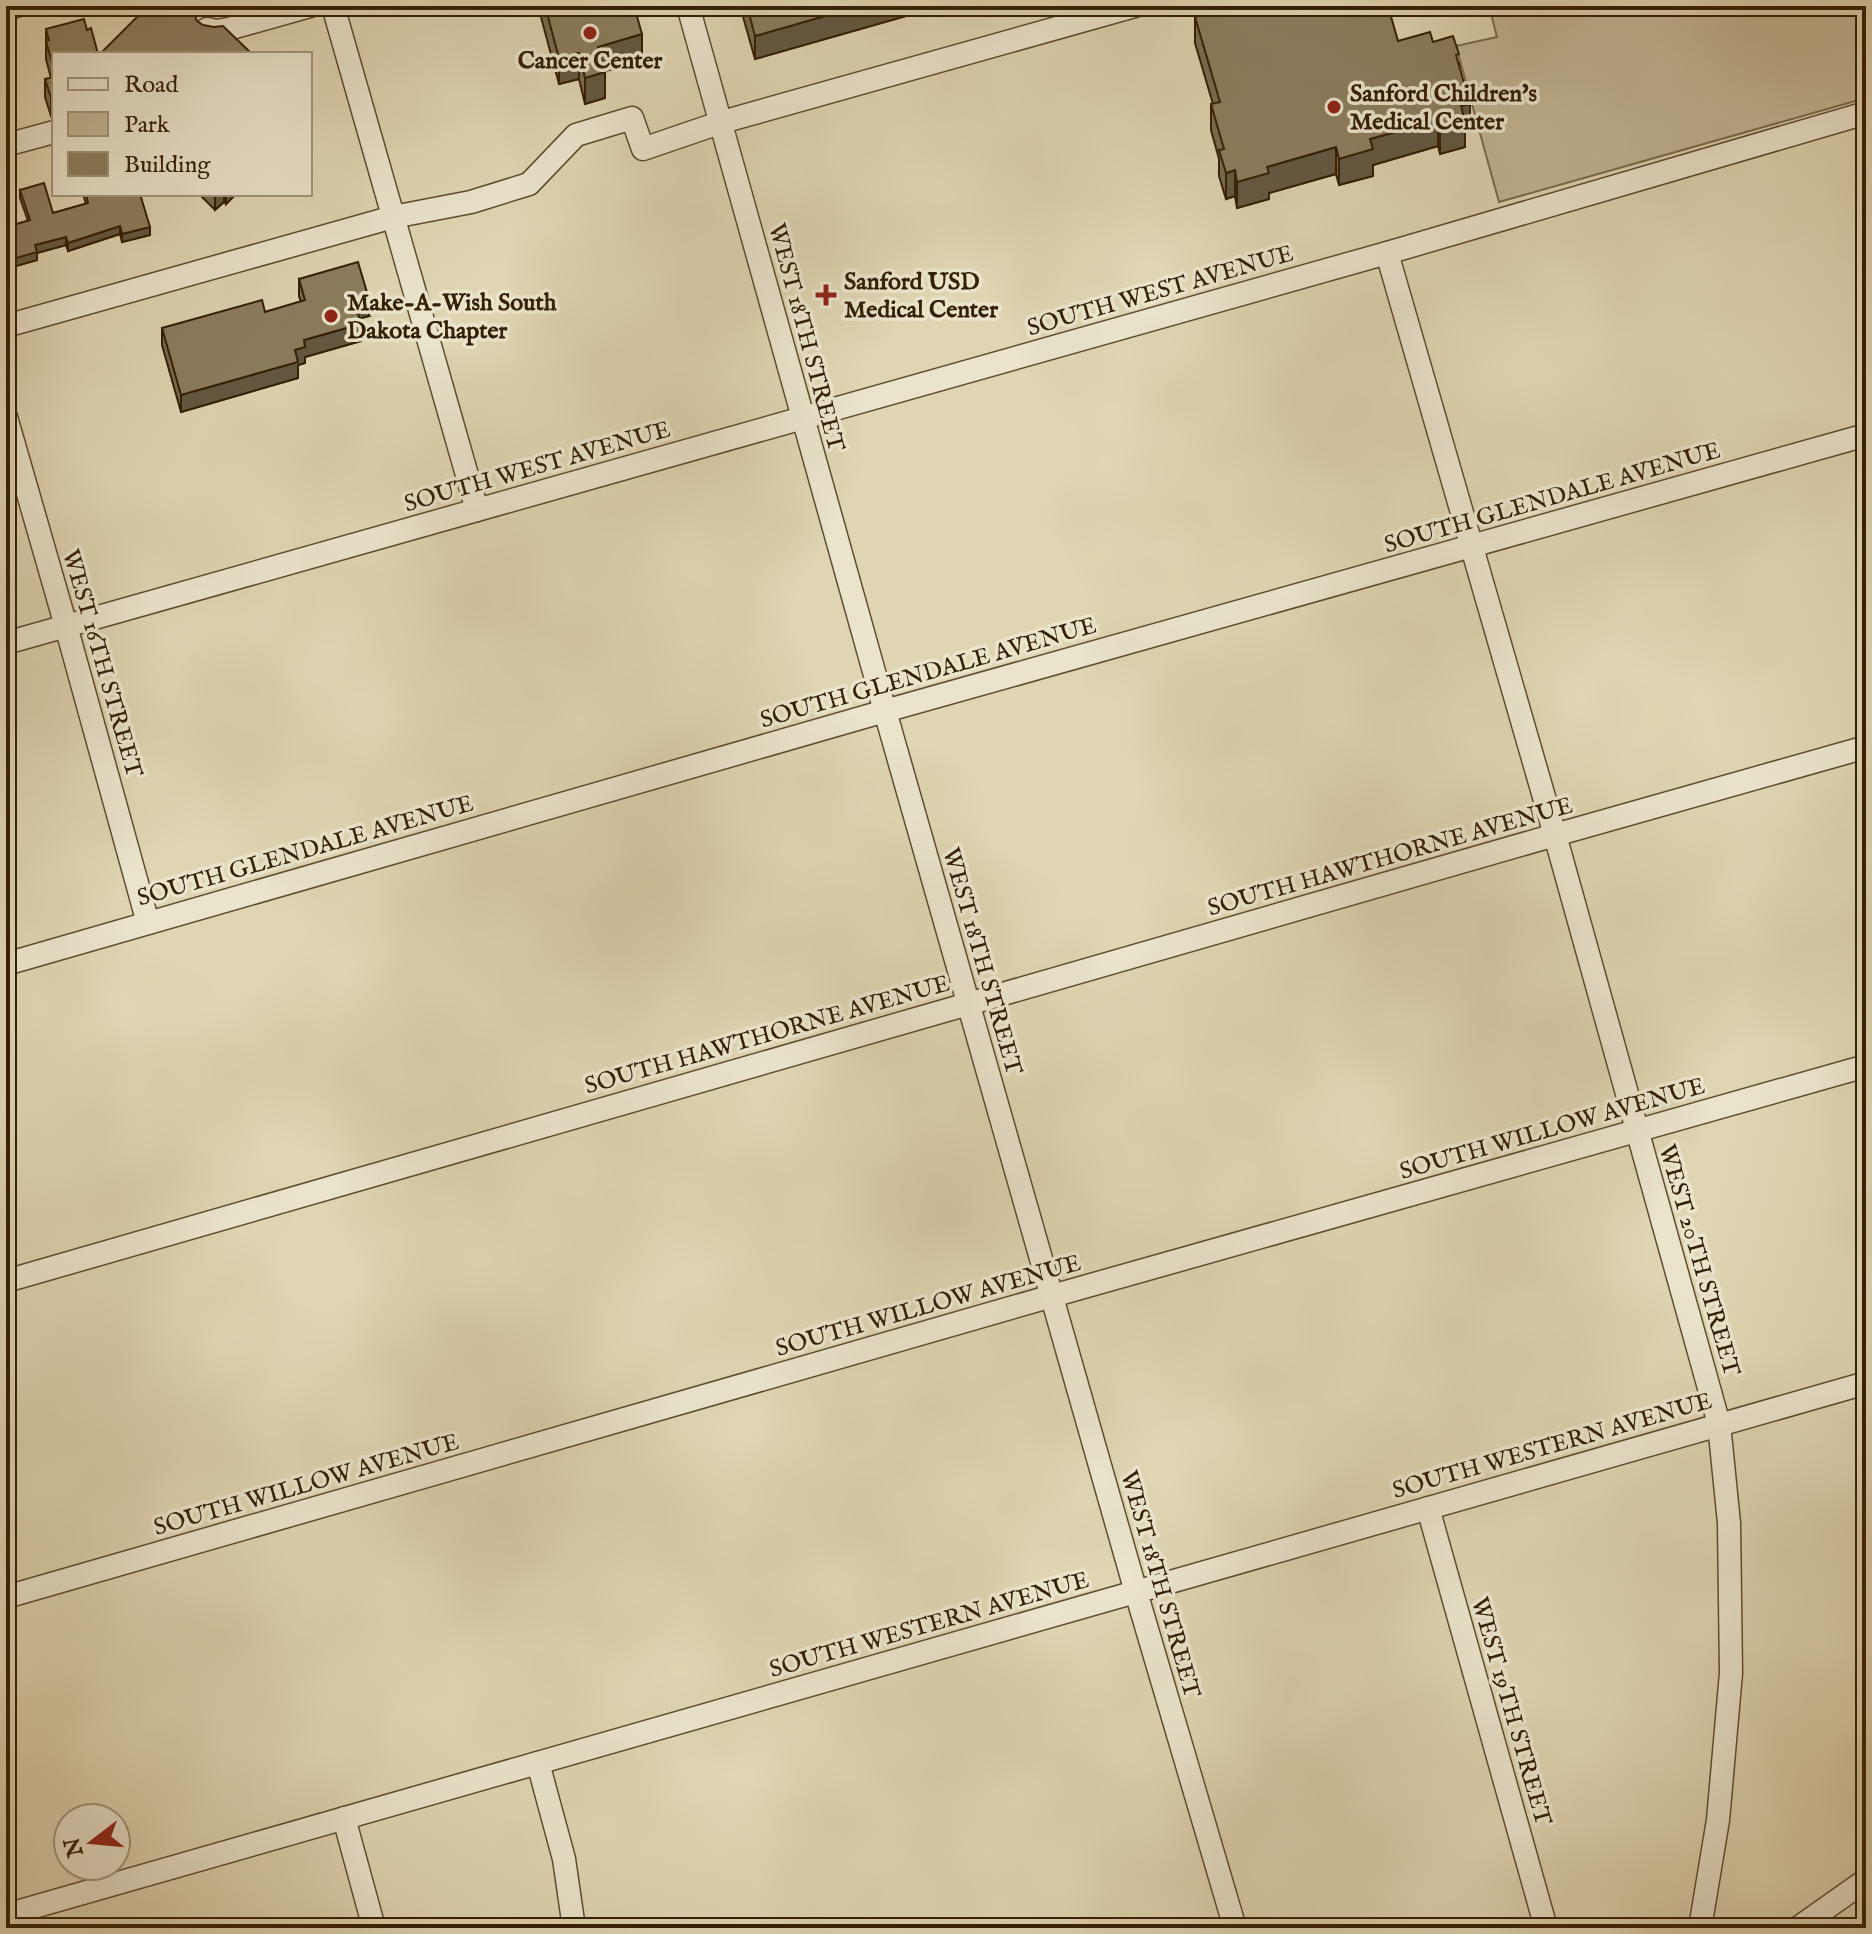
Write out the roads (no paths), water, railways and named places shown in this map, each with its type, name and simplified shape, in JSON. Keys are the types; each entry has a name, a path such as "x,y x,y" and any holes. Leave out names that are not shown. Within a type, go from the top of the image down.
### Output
{"street":[{"path":"6,9 16,6"},
{"path":"207,29 228,29 310,6"},
{"path":"333,6 477,510"},
{"name":"WEST 18TH STREET","path":"688,6 968,1004 1235,1928"},
{"path":"6,326 393,217 471,202 529,184 576,135 632,118 643,149 722,122 1135,6"},
{"name":"SOUTH WEST AVENUE","path":"6,643 1387,253 1866,113"},
{"path":"6,145 52,133"},
{"name":"WEST 20TH STREET","path":"1387,253 1555,835 1719,1424 1729,1523 1731,1673 1718,1820 1700,1928"},
{"name":"WEST 16TH STREET","path":"6,417 148,923"},
{"name":"SOUTH GLENDALE AVENUE","path":"6,964 885,711 1866,435"},
{"name":"SOUTH HAWTHORNE AVENUE","path":"6,1281 1866,747"},
{"name":"SOUTH WILLOW AVENUE","path":"6,1597 1866,1066"},
{"name":"SOUTH WESTERN AVENUE","path":"6,1915 1866,1383"},
{"name":"WEST 19TH STREET","path":"1428,1508 1546,1928"},
{"path":"538,1763 564,1859 574,1928"},
{"path":"344,1818 374,1928"},
{"path":"1798,1928 1866,1880"}],"place":[{"name":"Cancer Center","path":"590,33"},
{"name":"Sanford Children's Medical Center","path":"1334,107"},
{"name":"Sanford USD Medical Center","path":"826,295"},
{"name":"Make-A-Wish South Dakota Chapter","path":"331,316"}]}
